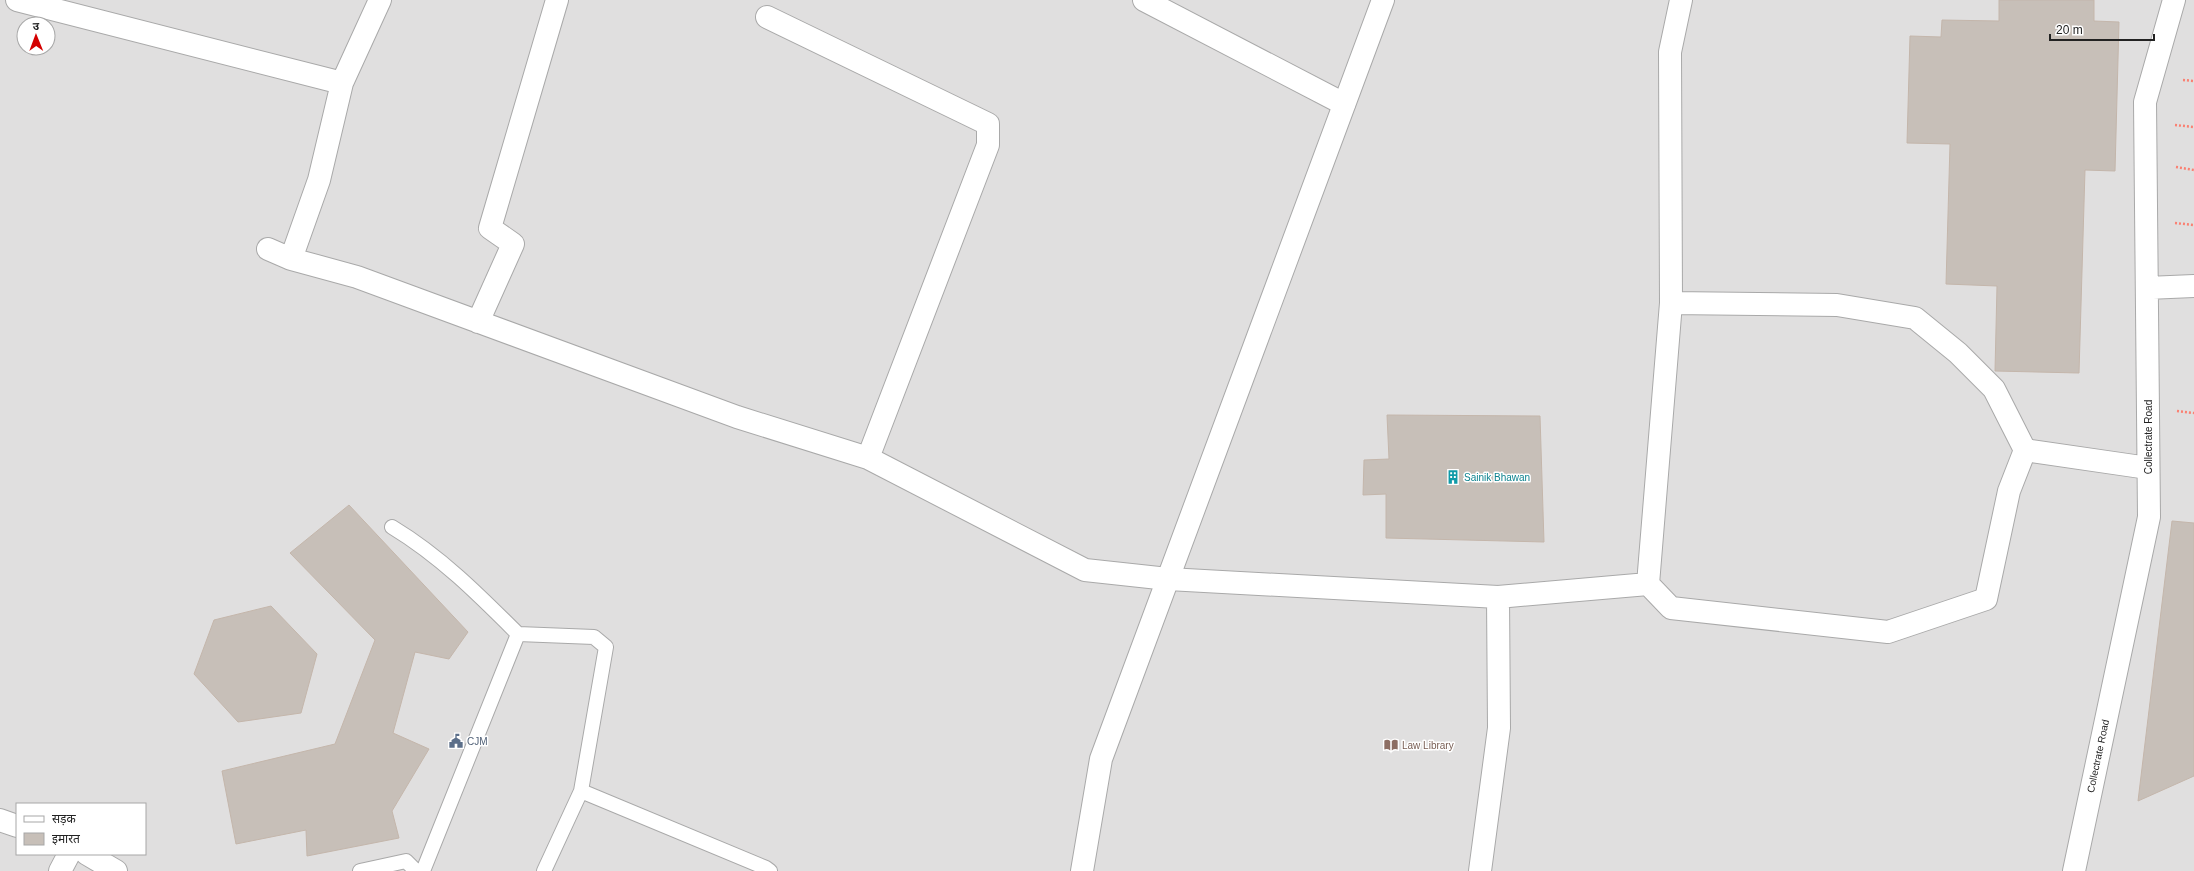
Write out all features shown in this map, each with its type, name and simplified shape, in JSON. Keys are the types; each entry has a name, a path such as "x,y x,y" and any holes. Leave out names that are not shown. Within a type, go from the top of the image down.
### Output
{"street":[{"path":"17,0 342,83"},
{"path":"291,259 319,180 342,83 380,0"},
{"path":"478,322 513,244 490,228 557,0"},
{"path":"1144,0 1344,104"},
{"path":"1082,871 1101,759 1383,0"},
{"path":"1670,303 1837,305 1915,318 1958,353 1994,389 2025,450 2009,491 1986,599 1888,632 1671,608 1648,584 1670,303 1670,52 1681,0"},
{"name":"Collectrate Road","path":"2074,871 2149,516 2145,102 2174,0"},
{"path":"767,17 988,124 988,145 868,458"},
{"path":"268,249 291,259 357,276 737,417 868,458 1085,570 1168,579 1498,597 1648,584"},
{"path":"2147,288 2194,286"},
{"path":"2025,450 2148,468"},
{"path":"1480,871 1499,728 1498,597"},
{"path":"0,820 16,826"},
{"path":"60,871 68,855"},
{"path":"89,855 116,871"}],"lane":[{"path":"392,527 420,544 468,584 518,634 594,637 606,648 582,791 544,871"},
{"path":"423,871 518,634"},
{"path":"582,791 770,871"},
{"path":"360,871 406,861 416,871"}],"shaded area":[{"path":"0,0 2194,0 2194,871 0,871"}],"building":[{"path":"1999,0 2094,0 2094,21 2119,22 2115,171 2085,170 2079,373 1995,371 1997,286 1946,284 1950,144 1907,143 1910,36 1941,37 1942,20 1999,21"},
{"name":"Sainik Bhawan","path":"1387,415 1540,416 1544,542 1386,538 1386,494 1363,495 1364,460 1389,459"},
{"path":"349,505 468,632 449,659 415,652 393,733 429,749 392,811 399,838 307,856 306,830 236,844 222,771 335,744 375,640 290,553"},
{"path":"2172,521 2194,523 2194,776 2138,801"},
{"path":"271,606 317,654 301,713 238,722 194,674 214,620"}],"place":[{"name":"Sainik Bhawan","path":"1453,477"},
{"name":"CJM","path":"456,741"},
{"name":"Law Library","path":"1391,745"}]}
